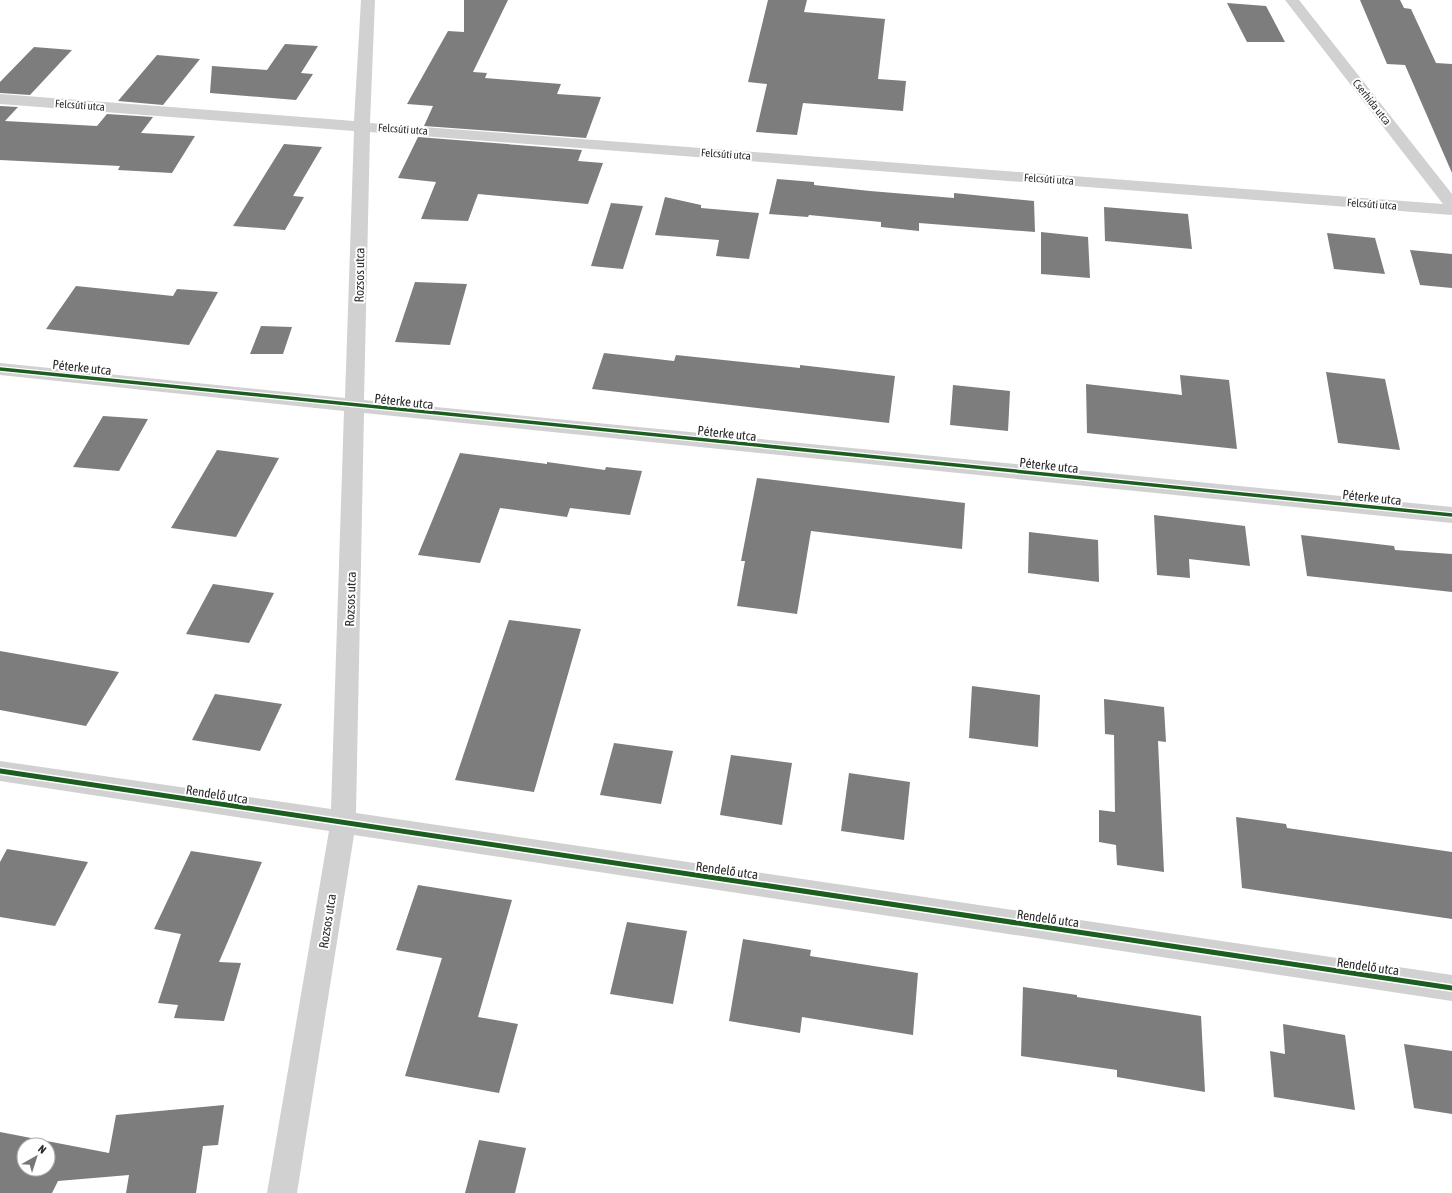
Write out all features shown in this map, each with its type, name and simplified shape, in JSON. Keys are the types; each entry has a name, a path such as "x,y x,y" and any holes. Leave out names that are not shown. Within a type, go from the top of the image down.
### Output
{"street":[{"name":"Rozsos utca","path":"282,1193 343,824 356,406 362,126 368,0"},
{"name":"Cserhida utca","path":"1292,0 1452,205"},
{"name":"Felcsúti utca","path":"0,99 1452,210"},
{"name":"Péterke utca","path":"0,369 1452,515"},
{"name":"Rendelő utca","path":"0,771 343,824 1452,988"}],"building":[{"path":"464,0 508,0 473,72 487,73 485,78 561,84 557,94 601,97 586,138 424,126 433,106 407,104 448,31 464,32"},
{"path":"768,0 807,0 804,12 885,19 878,79 906,81 903,111 803,103 797,135 756,132 767,84 748,82"},
{"path":"1360,0 1400,0 1404,8 1411,9 1436,63 1452,64 1452,173 1405,65 1387,64"},
{"path":"1227,3 1266,6 1285,42 1247,42"},
{"path":"285,44 318,46 301,73 313,74 296,100 210,93 212,66 267,70"},
{"path":"34,47 72,50 30,95 0,93 0,82"},
{"path":"157,55 200,59 163,105 118,101"},
{"path":"0,106 18,107 5,121 97,126 107,114 153,117 141,133 195,136 172,173 118,170 120,166 0,160"},
{"path":"418,137 582,150 578,161 603,163 588,204 478,194 468,221 421,219 436,182 398,178"},
{"path":"284,144 322,147 293,196 304,197 285,230 233,226"},
{"path":"777,179 814,182 814,185 870,191 954,198 954,193 1034,201 1035,232 919,223 919,231 881,227 881,222 809,215 808,217 769,214"},
{"path":"665,197 701,205 701,208 759,213 749,259 716,256 719,240 655,235"},
{"path":"611,203 643,206 623,269 591,266"},
{"path":"1104,207 1188,214 1192,249 1105,241"},
{"path":"1041,232 1088,237 1090,278 1041,274"},
{"path":"1327,233 1375,238 1385,274 1334,269"},
{"path":"1410,250 1452,254 1452,288 1420,285"},
{"path":"415,282 467,284 450,345 395,342"},
{"path":"76,286 173,296 177,289 218,292 189,345 46,329"},
{"path":"261,326 292,327 283,354 250,354"},
{"path":"604,353 674,361 676,355 800,368 800,365 895,376 889,423 592,389"},
{"path":"1326,372 1385,379 1400,450 1338,443"},
{"path":"1180,375 1229,380 1237,449 1087,433 1086,384 1182,395"},
{"path":"953,385 1010,391 1008,431 950,425"},
{"path":"103,416 148,419 119,471 73,467"},
{"path":"217,450 279,458 236,537 171,528"},
{"path":"460,453 605,470 606,467 642,471 630,515 570,508 567,517 500,508 480,563 418,555"},
{"path":"757,478 965,503 962,549 811,531 797,614 737,606 745,561 741,561"},
{"path":"1154,515 1245,526 1250,566 1189,559 1190,578 1157,575"},
{"path":"1029,532 1098,540 1099,582 1028,573"},
{"path":"1301,535 1394,546 1395,550 1452,554 1452,592 1307,576"},
{"path":"213,584 274,593 249,643 186,634"},
{"path":"509,620 581,629 534,792 455,780"},
{"path":"0,651 119,672 86,726 0,710"},
{"path":"972,686 1040,695 1038,747 969,738"},
{"path":"215,694 282,704 260,751 192,740"},
{"path":"1104,699 1164,707 1166,742 1158,741 1164,872 1117,865 1116,845 1099,842 1099,810 1115,812 1114,735 1105,734"},
{"path":"614,743 673,751 661,804 600,795"},
{"path":"731,755 792,763 782,825 720,815"},
{"path":"849,773 910,782 904,840 841,831"},
{"path":"1236,817 1286,824 1287,828 1452,852 1452,919 1242,888"},
{"path":"7,849 88,862 55,926 0,917 0,862"},
{"path":"191,851 262,862 219,962 241,963 224,1021 174,1018 178,1005 158,1003 181,934 154,929"},
{"path":"418,885 512,900 478,1017 518,1024 499,1093 405,1076 442,958 396,950"},
{"path":"627,922 687,931 673,1004 610,994"},
{"path":"743,939 811,950 810,956 918,973 913,1035 802,1017 800,1033 729,1021"},
{"path":"1023,987 1201,1016 1205,1092 1117,1077 1117,1070 1021,1056"},
{"path":"1283,1024 1345,1035 1355,1110 1274,1097 1270,1051 1285,1054"},
{"path":"1404,1044 1452,1051 1452,1114 1414,1108"},
{"path":"224,1105 218,1145 203,1146 196,1193 126,1193 129,1175 58,1181 52,1193 0,1193 0,1132 26,1137 16,1137 16,1177 56,1177 56,1143 109,1153 116,1115"},
{"path":"479,1140 526,1148 515,1193 465,1193"}],"cycle path":[{"path":"0,369 1452,515"},
{"path":"0,771 1452,988"}]}
